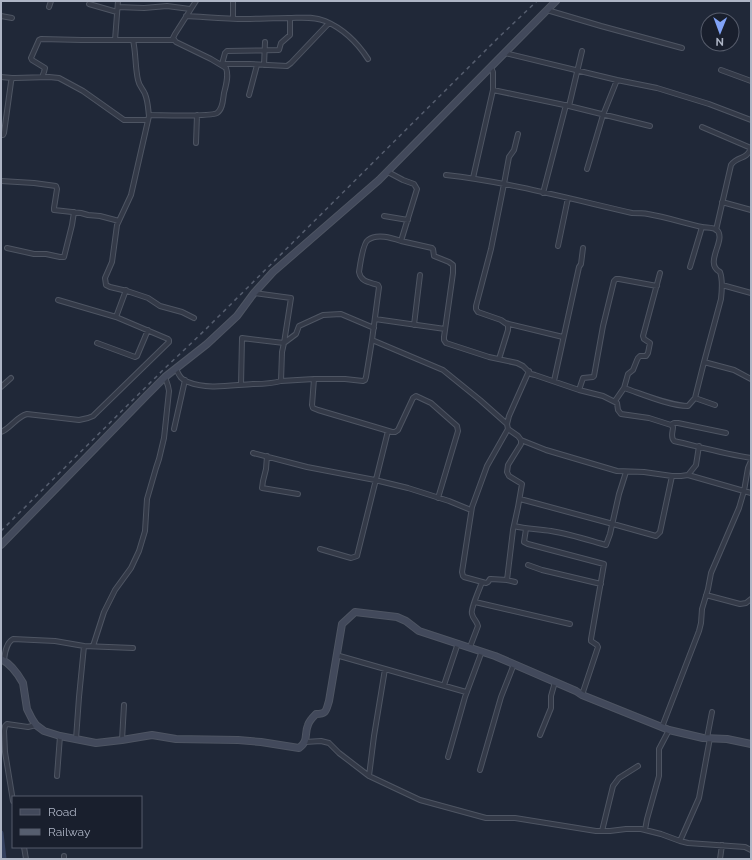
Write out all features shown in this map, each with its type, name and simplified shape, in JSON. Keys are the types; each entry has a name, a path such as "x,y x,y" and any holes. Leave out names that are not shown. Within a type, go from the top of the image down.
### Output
{"street":[{"path":"49,7 51,1"},
{"path":"115,40 118,1"},
{"path":"167,1 169,6"},
{"path":"174,40 173,38 175,34 196,1"},
{"path":"233,1 233,18"},
{"path":"1,545 165,377 207,344 237,316 254,293 273,272 388,172 556,1"},
{"path":"89,4 118,9 169,6 190,10"},
{"path":"547,10 682,48"},
{"path":"1,16 12,18"},
{"path":"186,16 319,19 329,23 345,33 353,40 368,59"},
{"path":"221,64 227,51 278,51 281,43 290,35 290,18"},
{"path":"221,64 287,66 291,64 329,23"},
{"path":"1,77 58,78 91,96 124,120 148,118 151,115 197,115 216,113 219,111 223,102 227,72 226,68 221,64 174,40 41,39 39,40 31,58 45,68 42,77"},
{"path":"133,40 138,82 145,92 147,99 148,118 131,195 119,221 112,262 105,279 106,285 126,290 150,299 160,306 182,312 194,318"},
{"path":"264,65 265,42"},
{"path":"543,193 582,51"},
{"path":"505,53 657,88 709,104 751,120"},
{"path":"249,95 257,65"},
{"path":"474,178 493,90 493,72 491,68"},
{"path":"721,70 751,81"},
{"path":"1,135 4,133 12,78"},
{"path":"587,169 603,115 617,80"},
{"path":"493,90 650,126"},
{"path":"196,143 197,115"},
{"path":"702,127 751,148 747,156 735,160 731,165 716,230"},
{"path":"518,134 514,150 509,157 491,249 476,309 478,312 504,322 563,337"},
{"path":"388,172 414,184 417,189 402,241"},
{"path":"446,175 474,178 504,184 632,213 647,214 702,227 713,228 718,231 719,235 713,264 722,276 721,299 696,398 688,406 683,406 669,403 624,388"},
{"path":"1,181 56,186 57,189 54,210 83,213 119,221"},
{"path":"558,246 568,198"},
{"path":"722,202 751,210"},
{"path":"7,248 34,254 64,257 74,212"},
{"path":"384,216 408,220"},
{"path":"690,267 702,227"},
{"path":"176,369 180,377 185,380 198,384 222,386 271,384 281,381 314,379 365,380 368,371 379,286 362,280 358,272 367,240 375,237 389,237 432,248 434,256 453,265 444,340 446,343 489,357 517,363 523,366 531,374 616,401 621,414 649,418 671,426"},
{"path":"554,381 583,248"},
{"path":"616,401 624,388 628,374 633,370 637,360 640,356 646,356 648,353 650,343 644,339 643,336 660,273"},
{"path":"414,325 420,275"},
{"path":"579,390 582,378 594,376 603,326 614,281 619,279 657,286"},
{"path":"722,285 751,293"},
{"path":"116,317 126,290"},
{"path":"254,293 291,298 282,352 281,381"},
{"path":"1,432 21,416 27,414 79,420 93,416 169,342 168,339 116,317 58,300"},
{"path":"242,385 242,338 284,343 296,334 299,326 324,315 341,314 374,328"},
{"path":"375,319 445,329"},
{"path":"499,359 508,330 508,325 504,322"},
{"path":"97,343 135,357 137,356 148,330"},
{"path":"372,340 443,370 480,400 521,440 553,452 617,471 644,472 672,476 688,475 751,493"},
{"path":"704,362 734,370 751,380"},
{"path":"515,582 491,579 488,583 464,577 462,574 471,510 487,466 508,427 508,416 529,371"},
{"path":"92,646 104,612 114,590 131,568 139,551 145,531 147,499 159,459 166,425 169,391 165,377"},
{"path":"1,387 11,378"},
{"path":"314,379 312,400 312,405 314,408 395,432 398,430 413,398 416,396 431,403 457,426 458,431 438,498"},
{"path":"174,429 185,380"},
{"path":"696,398 715,405"},
{"path":"671,426 674,423 678,423 726,433"},
{"path":"662,727 699,632 702,609 711,573 739,508 751,460 674,441 672,439 673,427 671,426"},
{"path":"320,549 351,558 357,556 388,431"},
{"path":"507,580 510,549 522,484 509,476 507,472 508,465 519,449 521,440"},
{"path":"688,475 696,465 699,446"},
{"path":"253,453 307,467 408,488 471,510"},
{"path":"267,456 262,488 298,494"},
{"path":"514,526 526,529 551,531 606,545 613,524 619,494 626,472"},
{"path":"520,499 656,536 660,532 672,476"},
{"path":"526,529 524,542 528,544 604,564 591,639 591,641 597,644 598,647 582,696"},
{"path":"528,565 542,570 600,584"},
{"path":"470,647 478,626 472,611 482,582"},
{"path":"706,595 743,604 751,599"},
{"path":"475,602 570,624"},
{"path":"133,648 84,646 55,641 13,639 10,640 2,660 13,669 21,679 23,683 26,709 36,725 44,731 60,736 96,742 122,740 152,734 176,739 238,740 299,748 305,742 308,724 316,714 322,714 327,709 342,624 355,612 397,617 419,631 482,651 576,691 582,696 669,730 751,744"},
{"path":"444,685 458,643"},
{"path":"76,739 84,646"},
{"path":"448,757 466,692 482,651"},
{"path":"336,655 466,692"},
{"path":"480,770 501,697 514,664"},
{"path":"369,776 385,669"},
{"path":"540,736 551,708 551,696 555,682"},
{"path":"122,740 124,705"},
{"path":"680,841 699,798 712,712"},
{"path":"12,796 5,752 4,731 6,725 28,727 36,725"},
{"path":"645,830 659,780 659,749 669,730"},
{"path":"57,776 60,736"},
{"path":"305,742 321,741 329,743 339,753 369,776 420,800 486,818 515,818 596,831 626,829 645,830 688,843 745,847 751,850"},
{"path":"1,762 7,761"},
{"path":"602,831 613,786 619,778 638,766"},
{"path":"720,859 722,845"},
{"path":"24,848 26,859"}],"waterway":[{"path":"1,833 4,859"}],"railway":[{"path":"1,531 537,1"}]}
